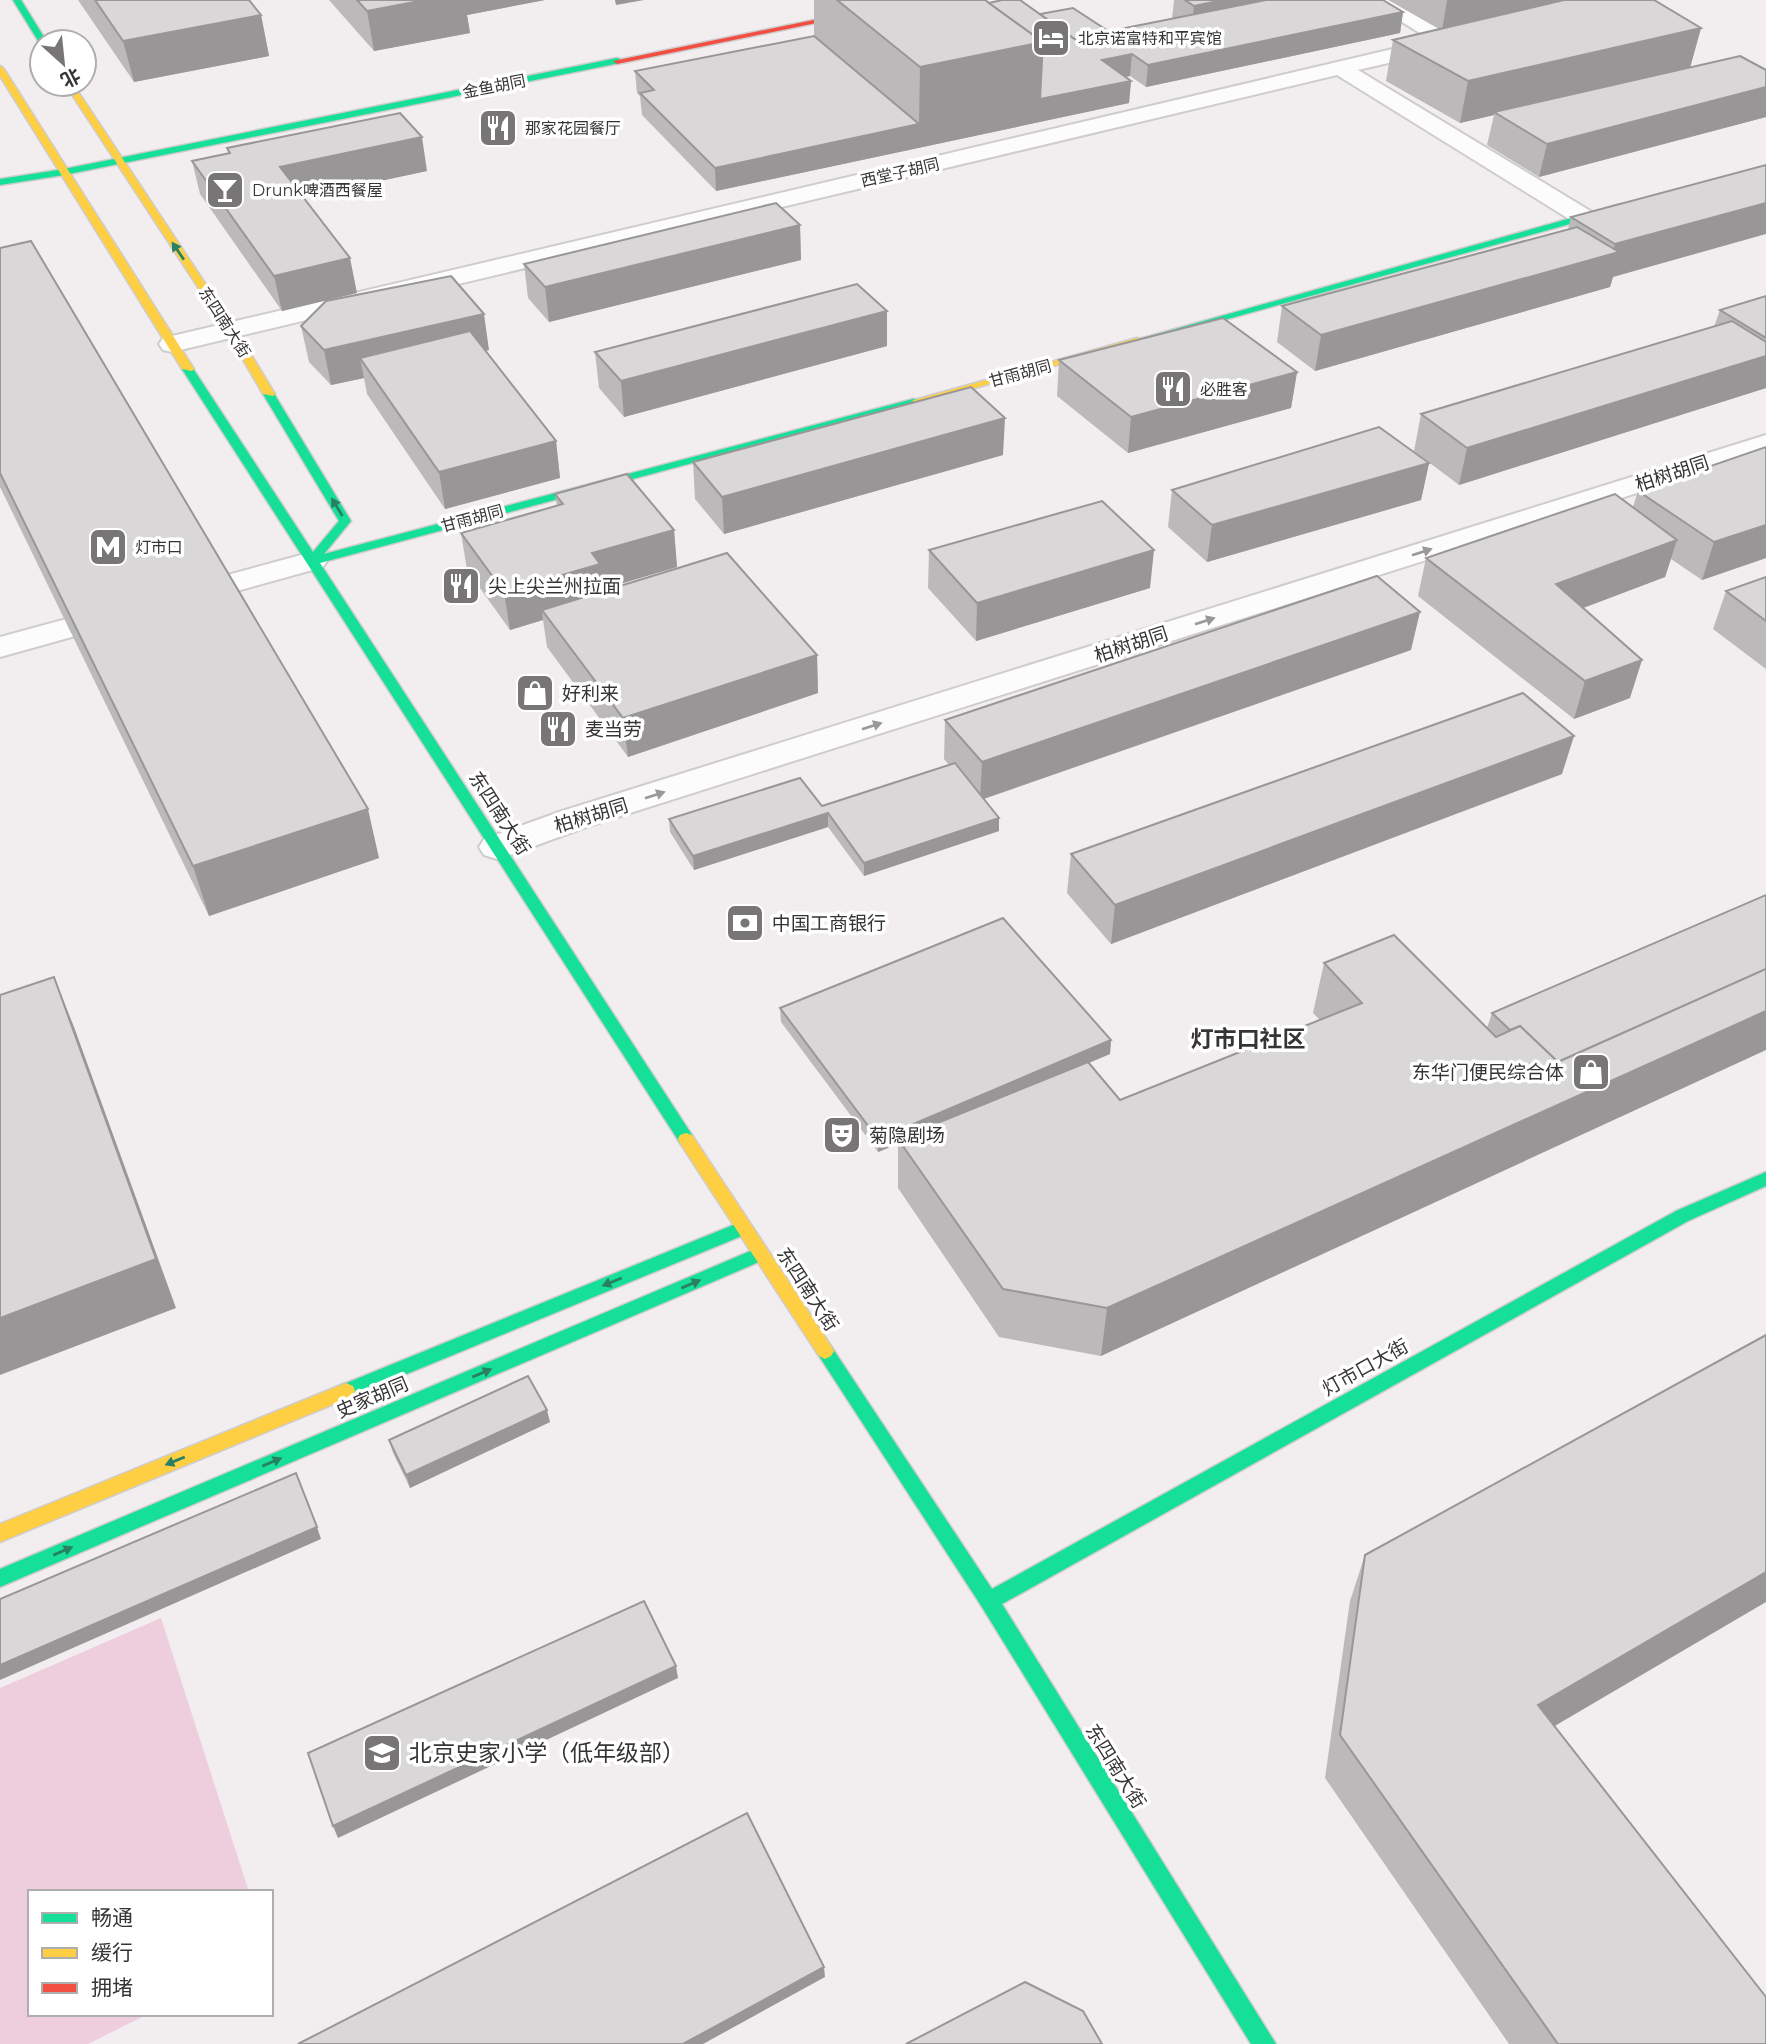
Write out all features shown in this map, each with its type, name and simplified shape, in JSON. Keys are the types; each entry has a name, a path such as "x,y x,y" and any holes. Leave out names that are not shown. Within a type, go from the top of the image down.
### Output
{"main road":[{"path":"17,0 34,28"},
{"name":"金鱼胡同","path":"64,172 923,0"},
{"name":"东四南大街","path":"0,69 312,561 743,1228 989,1601 1264,2044"},
{"name":"东四南大街","path":"78,98 231,330 345,522 312,561"},
{"path":"0,182 64,172"},
{"path":"0,198 64,172"},
{"name":"甘雨胡同","path":"312,561 997,380 1635,203"},
{"name":"灯市口大街","path":"989,1601 1682,1216 1765,1180"},
{"path":"0,1533 743,1228"},
{"name":"史家胡同","path":"0,1578 760,1254"}],"street":[{"path":"1377,0 1449,42"},
{"name":"西堂子胡同","path":"172,344 1475,36"},
{"path":"1340,68 1583,217"},
{"name":"柏树胡同","path":"497,847 574,819 1766,443"},
{"path":"0,647 312,561"}],"shaded area":[{"path":"161,1618 248,1890 28,1890 28,2016 144,2016 88,2044 0,2044 0,1688"}],"building":[{"path":"95,0 249,0 261,15 123,41"},
{"path":"357,0 425,0 367,11"},
{"path":"837,0 985,0 1043,42 920,67"},
{"path":"1020,0 1083,45 1115,39 1105,32 1266,0 1383,0 1403,12 1148,65 1132,54 1102,60 1131,81 1040,99 1043,42 989,3"},
{"path":"1185,0 1223,0 1194,6"},
{"path":"1564,0 1654,0 1701,28 1468,81 1393,40"},
{"path":"1073,8 1108,31 1105,35 1076,40 1040,14"},
{"path":"814,36 919,124 715,168 640,93 654,90 635,71"},
{"path":"1740,56 1766,70 1766,87 1547,144 1494,112"},
{"path":"400,113 422,137 280,167 350,258 274,276 192,161 230,153 227,148"},
{"path":"1766,165 1766,203 1615,244 1571,217"},
{"path":"776,203 800,225 545,287 524,264"},
{"path":"1577,227 1619,252 1321,335 1282,306"},
{"path":"31,241 368,809 193,866 0,473 0,248"},
{"path":"451,276 484,314 324,350 301,326 326,301"},
{"path":"857,284 887,311 621,381 595,352"},
{"path":"1766,296 1766,338 1720,310"},
{"path":"1223,318 1297,372 1131,417 1059,360"},
{"path":"1732,321 1766,342 1766,356 1467,448 1421,414"},
{"path":"470,331 556,441 439,472 360,358"},
{"path":"971,387 1005,418 722,497 693,462"},
{"path":"1379,427 1429,463 1212,525 1172,490"},
{"path":"1766,447 1766,525 1714,542 1638,491"},
{"path":"627,474 674,530 592,553 600,564 504,592 461,533 563,504 555,494"},
{"path":"1615,494 1677,540 1556,584 1642,660 1585,681 1426,558"},
{"path":"1102,501 1154,550 977,603 929,550"},
{"path":"727,553 817,655 623,718 542,610"},
{"path":"1377,576 1420,612 982,762 945,720"},
{"path":"1766,577 1766,621 1726,591"},
{"path":"1523,693 1574,736 1115,905 1071,854"},
{"path":"955,763 999,818 864,863 828,813 693,856 669,819 800,778 822,806"},
{"path":"1766,895 1766,969 1558,1062 1520,1026 1510,1030 1492,1013"},
{"path":"1003,918 1111,1040 878,1139 780,1008"},
{"path":"1394,935 1496,1037 1520,1026 1558,1062 1766,969 1766,1011 1107,1308 1003,1289 898,1139 1088,1062 1120,1100 1362,1003 1324,963"},
{"path":"54,977 156,1259 0,1318 0,995"},
{"path":"1766,1335 1766,1572 1538,1705 1766,1997 1766,2044 1558,2044 1340,1735 1365,1555"},
{"path":"528,1376 547,1410 406,1475 389,1440"},
{"path":"296,1473 317,1527 0,1665 0,1599"},
{"path":"644,1601 676,1666 333,1826 308,1753"},
{"path":"747,1813 824,1967 683,2044 298,2044"},
{"path":"1025,1982 1083,2011 1102,2044 906,2044"}],"traffic: fast":[{"path":"17,0 34,28"},
{"path":"0,182 64,172 617,61"},
{"path":"1141,340 1621,207"},
{"path":"188,369 686,1139"},
{"path":"269,394 345,521 312,561"},
{"path":"312,561 917,401"},
{"path":"989,1601 1682,1216 1766,1179"},
{"path":"346,1391 743,1228"},
{"path":"0,1578 760,1254"},
{"path":"825,1351 989,1601 1264,2044"}],"traffic: slow":[{"path":"0,69 188,369"},
{"path":"78,98 231,330 269,394"},
{"path":"917,401 1141,340"},
{"path":"686,1139 825,1351"},
{"path":"0,1533 346,1391"}],"traffic: jam":[{"path":"617,61 924,0"}],"place":[{"name":"北京诺富特和平宾馆","path":"1051,38"},
{"name":"那家花园餐厅","path":"498,128"},
{"name":"Drunk啤酒西餐屋","path":"225,190"},
{"name":"必胜客","path":"1173,389"},
{"name":"灯市口","path":"108,547"},
{"name":"尖上尖兰州拉面","path":"461,586"},
{"name":"好利来","path":"535,693"},
{"name":"麦当劳","path":"558,729"},
{"name":"中国工商银行","path":"745,923"},
{"name":"东华门便民综合体","path":"1591,1072"},
{"name":"菊隐剧场","path":"842,1135"},
{"name":"北京史家小学（低年级部）","path":"382,1753"}],"district":[{"name":"灯市口社区","path":"1248,1039"}]}
